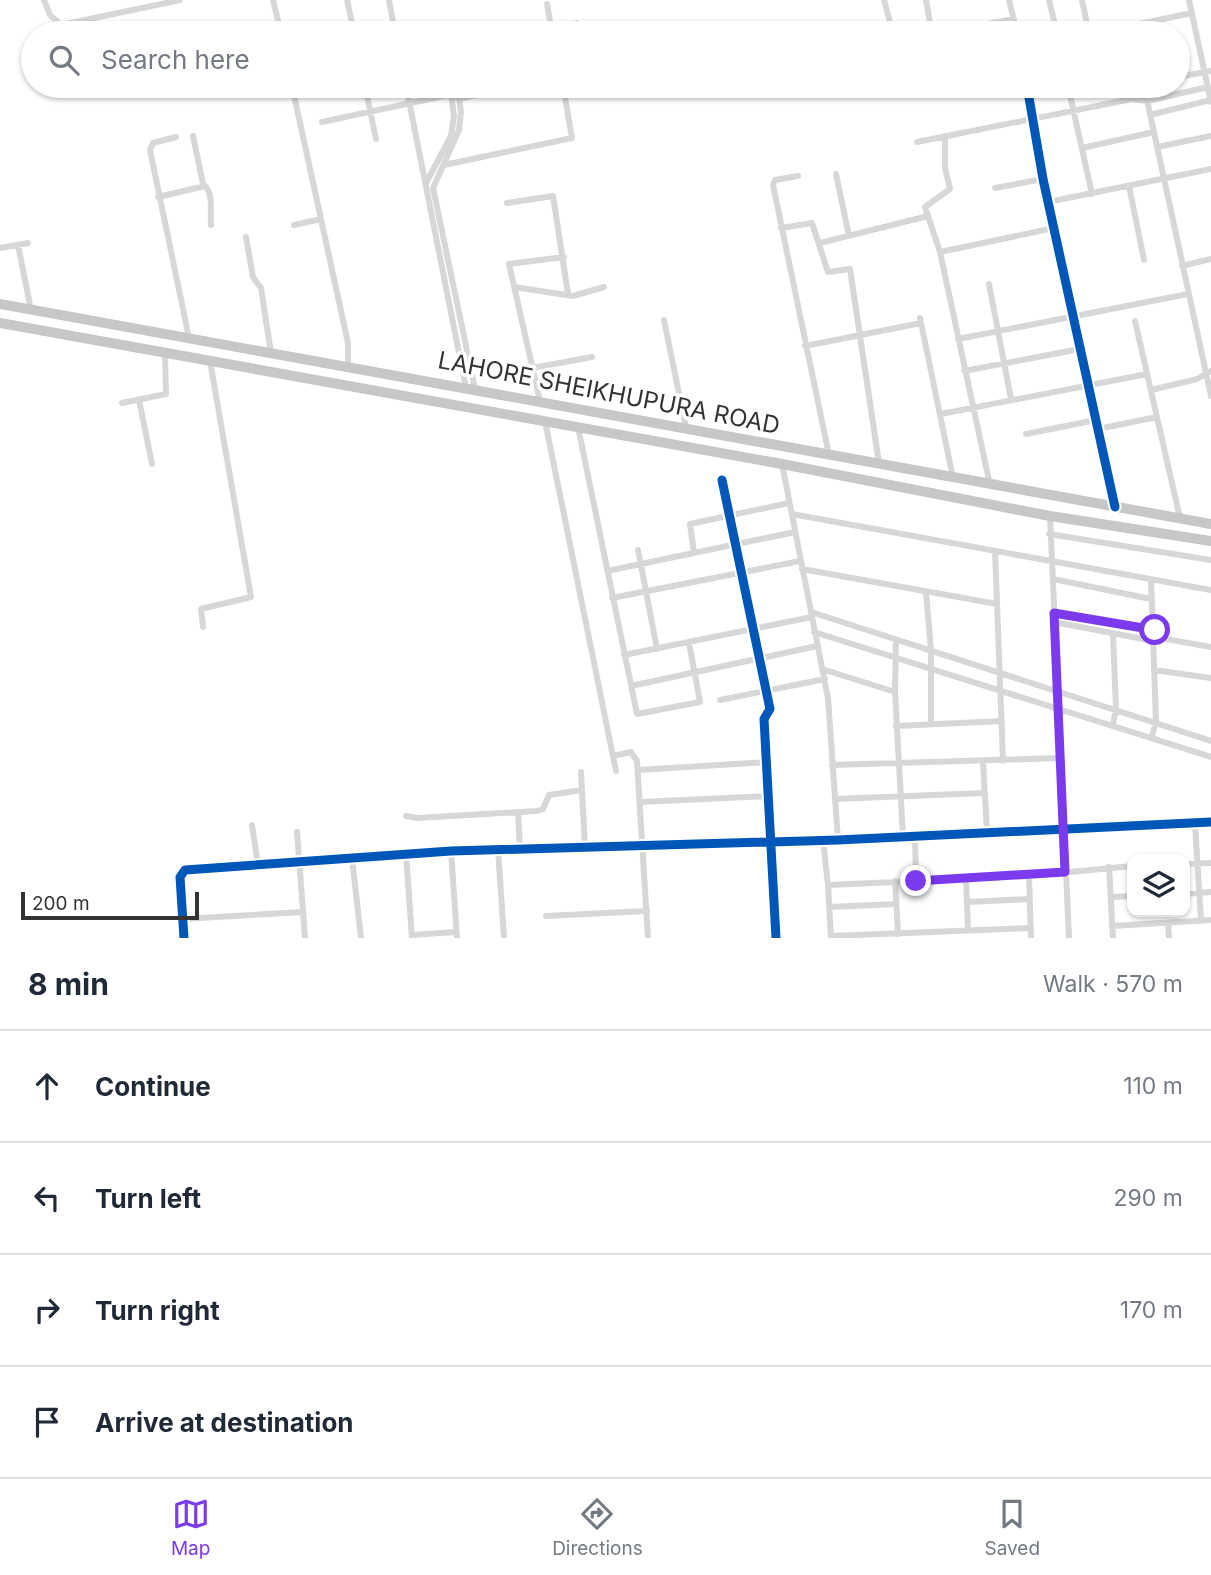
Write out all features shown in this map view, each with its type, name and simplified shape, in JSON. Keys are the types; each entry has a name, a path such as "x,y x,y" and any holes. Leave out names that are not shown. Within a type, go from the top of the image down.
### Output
{"highway":[{"name":"LAHORE SHEIKHUPURA ROAD","path":"0,304 1211,524"},
{"name":"LAHORE SHEIKHUPURA ROAD","path":"0,323 782,464 1050,516 1211,541"},
{"path":"116,344 119,326"}],"street":[{"path":"44,0 50,15 57,21"},
{"path":"76,21 180,0"},
{"path":"273,0 278,21"},
{"path":"348,0 352,21"},
{"path":"389,0 393,21"},
{"path":"884,0 890,21"},
{"path":"926,0 930,21"},
{"path":"1003,21 1014,19 1009,0"},
{"path":"1049,0 1054,21"},
{"path":"1082,0 1086,21"},
{"path":"1150,116 1211,101 1208,71 1189,0"},
{"path":"547,4 550,21"},
{"path":"1153,21 1192,13"},
{"path":"1190,75 1208,71"},
{"path":"1190,91 1208,87"},
{"path":"295,98 348,343 348,366"},
{"path":"367,98 376,139"},
{"path":"408,98 470,388"},
{"path":"322,122 442,98"},
{"path":"426,185 451,136 455,98"},
{"path":"455,98 460,126 444,165 435,178 433,190 470,388"},
{"path":"444,165 572,138 565,98"},
{"path":"1029,98 1043,179 1115,507"},
{"path":"1071,98 1092,194"},
{"path":"1146,98 1188,294 1208,372 1211,396"},
{"path":"917,142 1132,99 1147,101 1160,98"},
{"path":"1082,148 1154,132"},
{"path":"193,136 205,186 211,199 211,225"},
{"path":"945,136 945,168 950,188 926,205 940,252 990,485"},
{"path":"1157,147 1211,136"},
{"path":"176,137 151,146 158,197 189,338"},
{"path":"1048,202 1211,169"},
{"path":"836,174 849,236"},
{"path":"798,176 773,181 829,455"},
{"path":"995,188 1043,179"},
{"path":"158,197 205,186"},
{"path":"1129,186 1144,260"},
{"path":"507,203 552,195 568,293"},
{"path":"820,243 928,216"},
{"path":"294,225 321,219"},
{"path":"781,228 812,223 828,272 850,269 879,465"},
{"path":"940,252 1054,228"},
{"path":"246,237 253,277 261,288 271,353"},
{"path":"0,248 28,243"},
{"path":"18,245 31,310"},
{"path":"540,401 510,263 564,257"},
{"path":"1182,266 1211,259"},
{"path":"989,284 1012,399"},
{"path":"514,287 568,293 573,296 604,287"},
{"path":"958,339 1188,294"},
{"path":"664,320 686,429"},
{"path":"805,346 920,320 953,478"},
{"path":"1135,321 1180,518"},
{"path":"964,371 1080,349"},
{"path":"122,403 166,394 165,353"},
{"path":"532,368 592,357"},
{"path":"203,627 201,609 251,597 210,361"},
{"path":"1151,390 1197,379 1208,372"},
{"path":"941,414 1147,374"},
{"path":"139,400 152,464"},
{"path":"1098,429 1157,417"},
{"path":"1026,434 1096,420"},
{"path":"545,421 616,771"},
{"path":"578,427 638,715 699,703 689,643"},
{"path":"782,464 825,679 838,840"},
{"path":"722,480 770,709 764,719 776,938"},
{"path":"694,553 689,524 789,503"},
{"path":"792,514 1211,590"},
{"path":"1050,516 1069,938"},
{"path":"607,571 795,532"},
{"path":"1049,534 1211,560"},
{"path":"638,550 657,649"},
{"path":"995,551 1003,761"},
{"path":"612,598 800,561"},
{"path":"802,569 997,604"},
{"path":"1053,579 1151,599"},
{"path":"1152,580 1156,722 1152,736"},
{"path":"926,592 931,650 930,724"},
{"path":"1054,613 1211,647"},
{"path":"624,655 753,630 812,615 897,639 1000,675 1211,740"},
{"path":"1054,622 1113,634 1155,636"},
{"path":"814,632 1152,736 1211,757"},
{"path":"1113,634 1116,709 1113,724"},
{"path":"897,639 896,726 903,836"},
{"path":"631,686 817,646"},
{"path":"822,668 895,692"},
{"path":"1154,670 1211,678"},
{"path":"720,700 825,679"},
{"path":"896,726 1002,722"},
{"path":"613,756 633,753 638,770 648,938"},
{"path":"832,765 1061,758"},
{"path":"983,761 987,832"},
{"path":"638,770 767,762"},
{"path":"580,772 585,848"},
{"path":"406,816 418,818 541,810 546,798 553,793 582,790"},
{"path":"835,799 984,793"},
{"path":"640,802 769,796"},
{"path":"518,812 520,849"},
{"path":"184,938 182,872 451,851 838,840 1211,822"},
{"path":"1195,824 1201,921"},
{"path":"252,825 258,865"},
{"path":"297,832 305,938"},
{"path":"915,836 916,881"},
{"path":"823,840 831,937 1031,928"},
{"path":"498,849 505,938"},
{"path":"406,854 412,937 456,935 451,851"},
{"path":"352,858 360,938"},
{"path":"1190,864 1211,863"},
{"path":"828,885 1029,876 1127,866"},
{"path":"1109,867 1114,938"},
{"path":"1029,876 1031,938"},
{"path":"965,878 968,930"},
{"path":"895,881 898,934"},
{"path":"1190,894 1211,892"},
{"path":"1112,897 1127,896"},
{"path":"968,902 1030,899"},
{"path":"829,907 896,904"},
{"path":"546,916 647,911"},
{"path":"183,919 303,912"},
{"path":"1113,926 1211,920"},
{"path":"1168,923 1169,938"}],"cycle path":[{"path":"1029,98 1043,179 1115,507"},
{"path":"722,480 770,709 764,719 776,938"},
{"path":"184,938 180,877 185,870 451,851 838,840 1211,822"}],"route":[{"path":"916,881 1065,872 1054,613 1155,630"}]}
